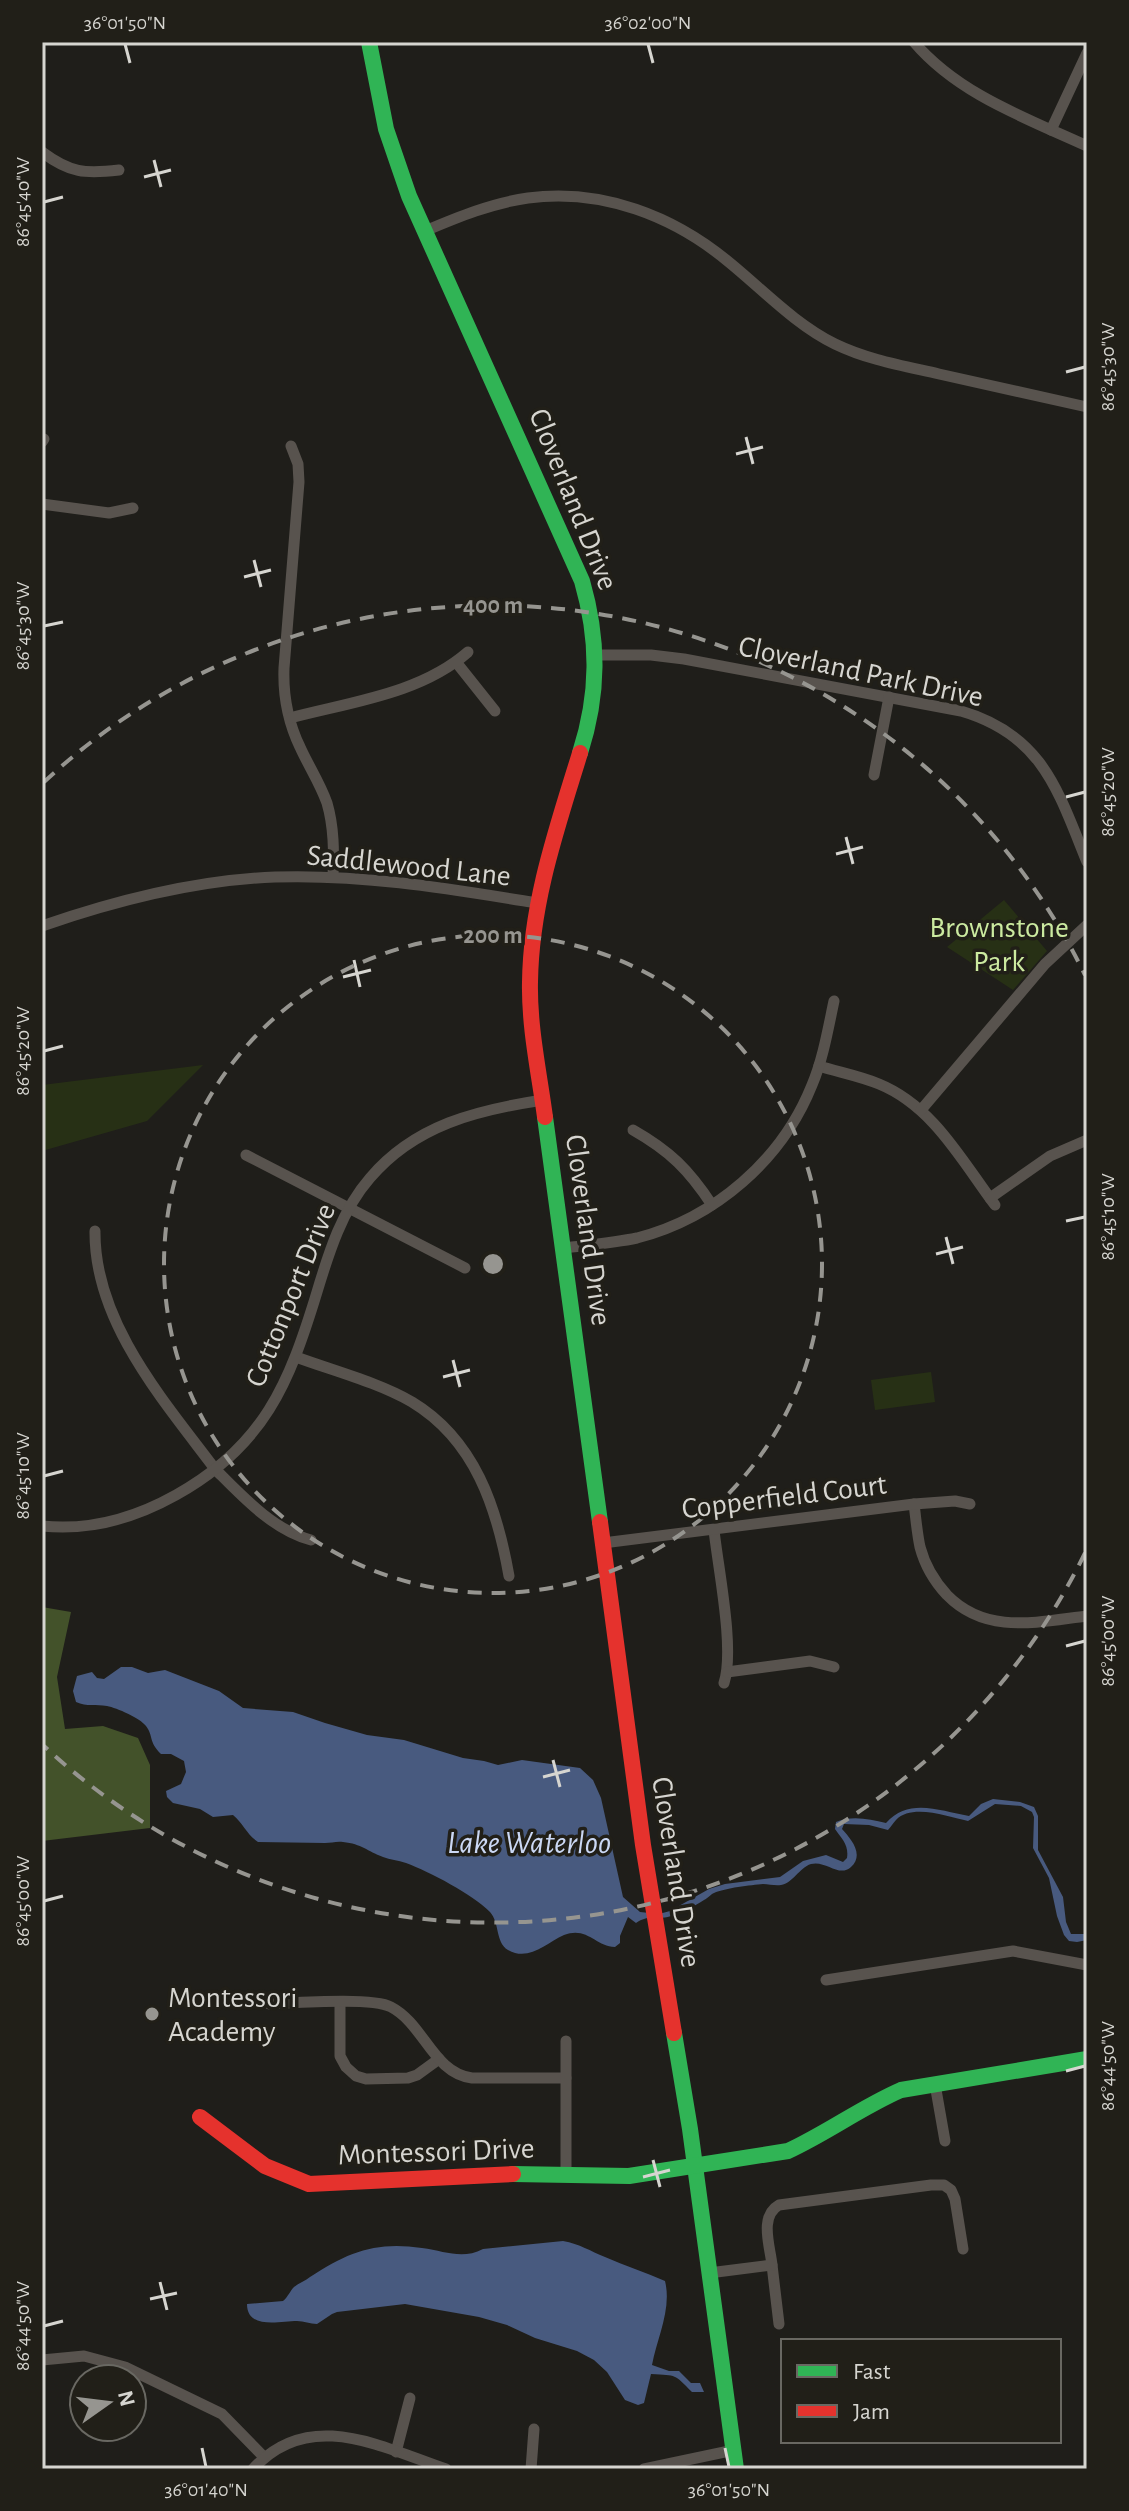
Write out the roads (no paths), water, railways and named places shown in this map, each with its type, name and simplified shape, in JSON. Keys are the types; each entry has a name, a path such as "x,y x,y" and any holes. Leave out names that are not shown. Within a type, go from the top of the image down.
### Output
{"main road":[{"name":"Cloverland Drive","path":"369,42 386,129 409,196 578,568 592,622 596,655 594,696 537,903 531,943 530,996 652,1895 736,2469"},
{"name":"Montessori Drive","path":"200,2117 272,2171 309,2184 492,2174 629,2176 788,2151 887,2096 915,2087 1087,2059"}],"street":[{"path":"914,42 937,65 974,92 1087,146"},
{"path":"1051,130 1087,53"},
{"path":"42,152 58,164 78,171 119,170"},
{"path":"425,231 471,213 532,198 575,197 622,205 673,224 695,237 818,335 837,345 887,362 1087,407"},
{"path":"291,446 298,464 299,482 284,689 298,744 327,803 333,837 333,877"},
{"path":"42,504 109,513 133,508"},
{"path":"290,718 410,686 456,662 468,652"},
{"name":"Cloverland Park Drive","path":"596,655 651,655 684,659 973,715 996,725 1038,758 1050,777 1087,862"},
{"path":"456,662 495,711"},
{"path":"874,775 889,697"},
{"name":"Saddlewood Lane","path":"42,926 95,908 186,886 274,877 333,877 404,883 537,903"},
{"path":"921,1110 1045,964 1087,925"},
{"path":"564,1248 639,1237 680,1222 712,1205 752,1174 778,1144 806,1100 819,1066 834,1001"},
{"path":"819,1066 881,1085 921,1110 943,1134 992,1202 1050,1156 1087,1140"},
{"name":"Cottonport Drive","path":"42,1526 79,1527 126,1517 173,1497 215,1469 257,1428 279,1394 296,1357 336,1233 348,1209 373,1174 427,1131 480,1111 543,1100"},
{"path":"633,1130 682,1165 712,1205"},
{"path":"246,1155 465,1268"},
{"path":"95,1231 95,1258 100,1275 122,1332 151,1382 215,1469 285,1530 311,1540"},
{"path":"296,1357 402,1397 423,1410 453,1439 487,1490 500,1529 509,1576"},
{"name":"Copperfield Court","path":"603,1543 914,1504 955,1501 970,1504"},
{"path":"914,1504 926,1566 937,1584 965,1610 982,1619 1013,1623 1087,1616"},
{"path":"714,1530 727,1642 725,1677 810,1661 834,1667"},
{"path":"826,1980 1013,1951 1087,1965"},
{"path":"269,2004 376,2002 394,2008 409,2021 454,2073 468,2078 566,2078"},
{"path":"340,2003 340,2054 344,2065 356,2076 370,2079 408,2078 439,2059"},
{"path":"566,2041 566,2174"},
{"path":"935,2084 945,2141"},
{"path":"779,2324 768,2219 776,2206 944,2185 954,2194 963,2249"},
{"path":"709,2273 772,2265"},
{"path":"42,2360 84,2356 130,2369 222,2414 264,2457"},
{"path":"396,2452 410,2398"},
{"path":"531,2469 534,2429"},
{"path":"253,2469 264,2457 291,2441 324,2436 348,2437 446,2469"},
{"path":"644,2469 734,2450"}],"water":[{"name":"Lake Waterloo","path":"121,1667 148,1673 165,1670 219,1691 243,1708 293,1712 367,1735 404,1740 463,1758 498,1765 522,1760 580,1768 593,1780 601,1798 623,1897 640,1912 659,1914 670,1911 709,1889 780,1877 803,1861 826,1855 843,1862 847,1858 847,1849 835,1829 836,1822 842,1820 861,1818 886,1823 895,1815 915,1808 969,1816 981,1804 993,1799 1020,1802 1034,1807 1038,1816 1038,1850 1063,1897 1071,1934 1087,1934 1087,1940 1069,1941 1064,1935 1049,1878 1033,1848 1032,1812 1021,1806 995,1804 968,1821 941,1814 911,1812 896,1820 888,1830 844,1824 842,1829 852,1842 857,1857 846,1870 811,1864 781,1885 758,1884 719,1891 688,1909 666,1917 646,1918 636,1923 628,1917 620,1943 615,1947 572,1933 530,1953 516,1953 504,1947 493,1916 482,1905 416,1867 350,1843 258,1842 233,1815 213,1817 200,1809 173,1803 166,1791 181,1784 186,1772 184,1761 171,1754 161,1754 146,1726 134,1717 107,1706 76,1702 73,1691 77,1676 92,1672 97,1678 104,1679"},
{"path":"563,2241 665,2281 667,2302 652,2365 679,2371 691,2383 700,2383 704,2392 692,2392 674,2377 651,2374 644,2403 638,2405 625,2400 607,2372 577,2351 479,2317 405,2304 337,2312 317,2324 258,2321 248,2312 247,2304 283,2301 298,2284 363,2250 406,2246 468,2254 483,2249"}],"place":[{"name":"Montessori Academy","path":"152,2014"}],"park label":[{"name":"Brownstone Park","path":"999,944"}]}
